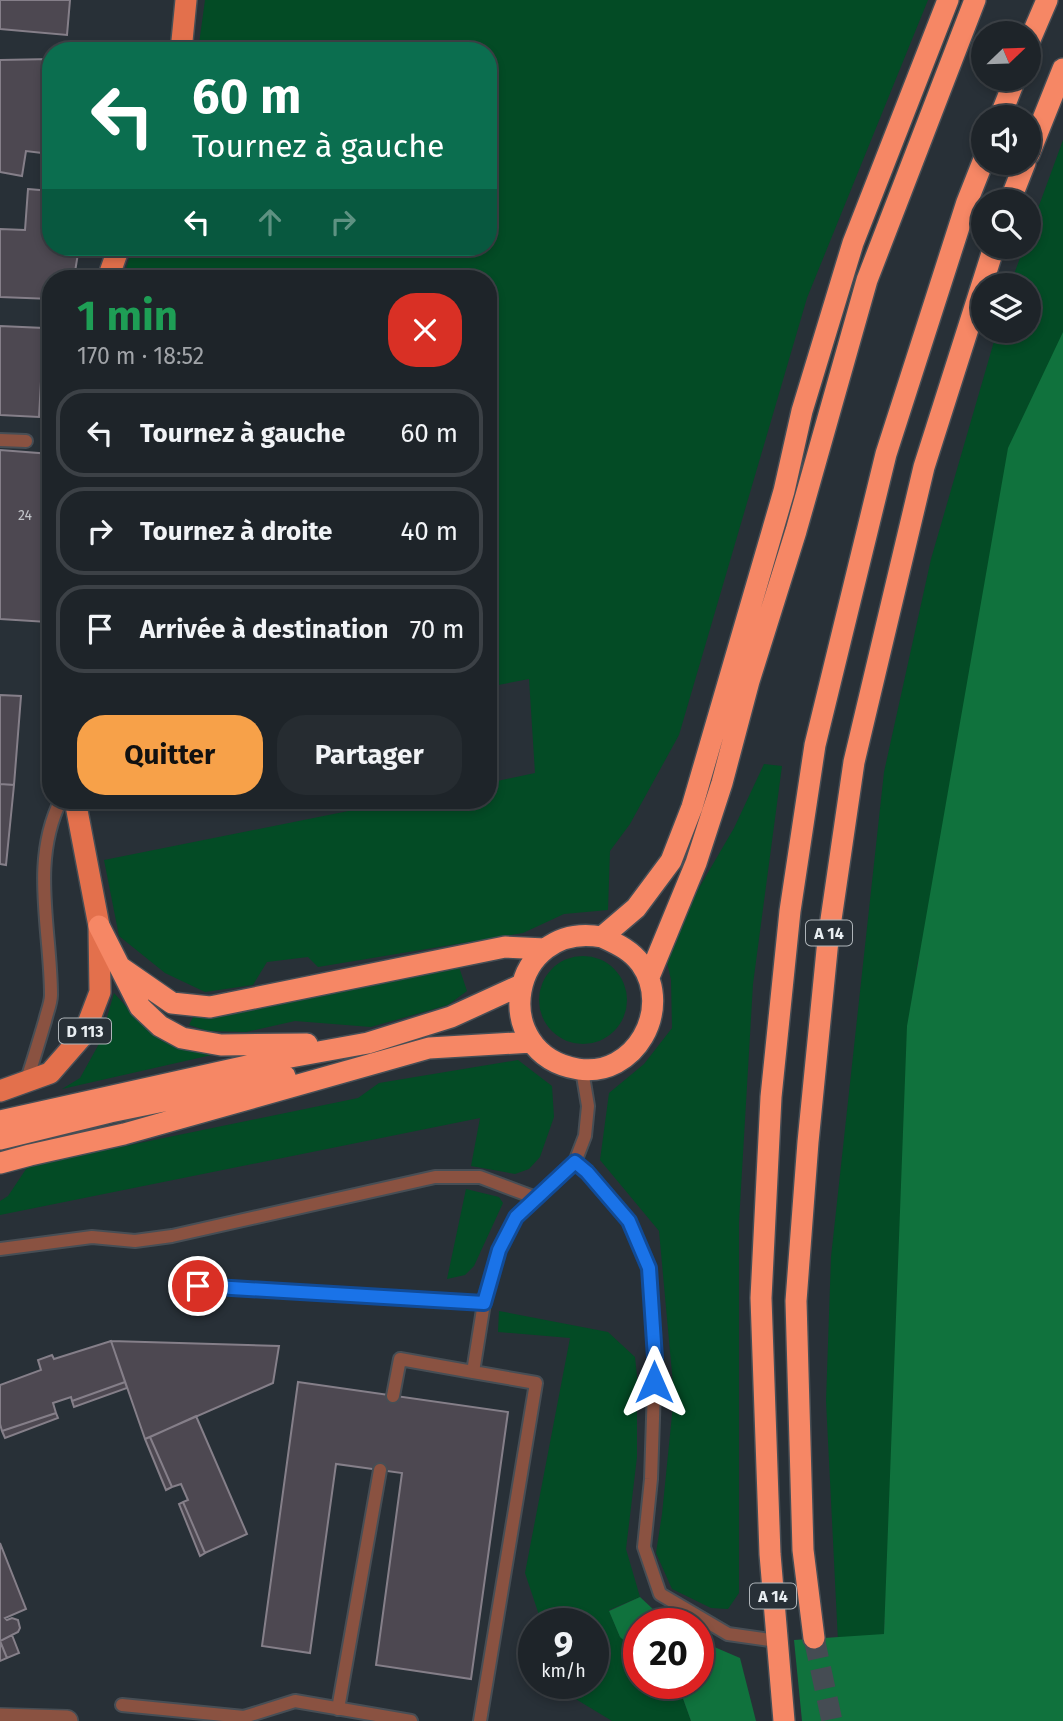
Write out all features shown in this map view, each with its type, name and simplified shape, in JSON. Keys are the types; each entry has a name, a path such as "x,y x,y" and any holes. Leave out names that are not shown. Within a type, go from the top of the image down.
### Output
{"highway":[{"path":"602,937 636,908 671,861 692,807 784,491 802,411 853,243 948,0"},
{"path":"649,977 695,863 722,783 749,681 796,531 867,280 975,0"},
{"path":"1030,21 1032,0"},
{"path":"1038,21 1047,0"},
{"path":"1041,124 1063,69"},
{"name":"A 14","path":"784,1721 770,1554 761,1298 771,1097 792,897 815,745 886,454 962,216 978,175"},
{"name":"A 14","path":"814,1638 803,1549 796,1301 828,940 854,762 923,467 990,259"},
{"path":"99,926 140,1007 160,1026 182,1038 221,1045 351,1045"},
{"path":"571,937 602,937 624,947 640,962 649,977 653,993 653,1011 649,1027 640,1043 628,1055 598,1069 582,1070 555,1062 532,1042 520,1012 521,985 534,960 545,949 571,937"},
{"path":"120,967 172,1003 210,1007 505,947 545,949"},
{"path":"0,1121 274,1060 368,1043 451,1017 521,985"},
{"path":"0,1139 362,1059 429,1048 532,1042"},
{"path":"1,1165 124,1134 429,1048"}],"main road":[{"path":"182,42 186,0"},
{"name":"D 113","path":"0,1091 50,1073 84,1034 100,992 99,926 77,809"}],"street":[{"path":"0,1719 67,1721"}],"lane":[{"path":"0,440 26,441"},
{"path":"26,1082 51,998 44,911 44,865 52,817 56,809"},
{"path":"473,1372 484,1303 499,1250 516,1217 575,1162 585,1136 588,1106 582,1070"},
{"path":"575,1162 587,1172 629,1221 649,1268 655,1358 652,1479 644,1547 660,1594 728,1634 777,1641"},
{"path":"0,1249 92,1237 135,1241 172,1236 435,1177 480,1177 536,1198"},
{"path":"198,1286 484,1303"},
{"path":"393,1396 400,1359 536,1383 480,1721"},
{"path":"338,1709 380,1470"},
{"path":"122,1705 244,1717 295,1701 411,1721"}],"green space":[{"path":"205,0 928,0 807,298 679,735 630,824 610,851 608,910 564,914 523,933 318,967 308,957 267,962 253,985 205,992 165,973 119,936 104,860 358,809 497,809 497,781 535,773 529,679 497,685 497,270 126,270 130,256 497,256 497,42 199,42"},
{"path":"1063,140 1063,370 917,966 884,1634 838,1641 826,1401 831,1257 884,772 931,559 994,343 1041,343 1041,273 1014,273 1020,259 1041,259 1041,200"},
{"path":"1063,332 1063,1721 802,1721 794,1640 884,1634 907,1026 1008,448"},
{"path":"764,764 782,766 753,984 739,1222 739,1593 728,1609 711,1608 672,1589 656,1553 674,1395 659,1231 600,1160 609,1093 644,1064 672,1028 671,980 667,962 682,917 734,828"},
{"path":"583,956 600,960 614,969 623,983 627,1000 623,1017 614,1031 600,1040 583,1044 566,1040 552,1031 543,1017 539,1000 543,983 552,969 566,960"},
{"path":"459,967 467,991 448,1005 371,1027 295,1021 246,1032 208,1031 189,1025 194,1015"},
{"path":"114,993 144,1026 162,1041 216,1054 62,1089 80,1078 100,1042"},
{"path":"518,1060 552,1086 554,1117 540,1157 529,1169 515,1174 471,1166 480,1118 0,1215 0,1201 8,1196 28,1166 358,1098 379,1083"},
{"path":"466,1189 499,1197 503,1203 474,1266 465,1275 447,1279"},
{"path":"499,1311 608,1332 635,1357 637,1457 626,1549 640,1597 609,1610 537,1608 525,1573 570,1338 498,1332"},
{"path":"640,1597 652,1608 623,1608 623,1640 609,1611"},
{"path":"609,1610 623,1640 623,1699 683,1699 691,1721 612,1721 576,1699 609,1699"},
{"path":"714,1647 740,1658 756,1721 691,1721 683,1699 714,1699"}],"building":[{"path":"0,0 70,0 67,35 0,29"},
{"path":"42,59 42,153 26,151 22,176 0,172 0,60"},
{"path":"28,189 42,190 42,256 78,256 75,270 42,270 42,299 0,297 0,229 25,230"},
{"path":"0,326 42,328 39,417 0,415"},
{"path":"0,450 42,453 42,622 0,619"},
{"path":"0,695 21,696 14,785 0,784"},
{"path":"0,784 14,785 6,865 0,864"},
{"path":"111,1341 125,1382 72,1401 71,1397 53,1403 56,1413 2,1431 0,1385 41,1370 38,1360 52,1355 54,1359"},
{"path":"111,1341 279,1346 273,1383 145,1439"},
{"path":"125,1382 127,1388 74,1407 72,1401"},
{"path":"298,1382 508,1412 471,1679 376,1665 402,1473 336,1464 310,1653 262,1646"},
{"path":"56,1413 58,1418 5,1438 2,1431"},
{"path":"196,1416 247,1534 205,1553 183,1502 188,1500 181,1484 172,1487 150,1437"},
{"path":"150,1437 172,1487 166,1490 145,1439"},
{"path":"183,1502 205,1553 200,1556 179,1504"},
{"path":"0,1543 26,1609 5,1618 18,1620 20,1628 18,1632 0,1641"},
{"path":"12,1635 19,1653 7,1658 0,1641"},
{"path":"0,1641 7,1658 0,1661"}],"tunnel":[{"path":"814,1638 832,1721"}],"route":[{"path":"198,1286 484,1303 499,1250 516,1217 575,1162 587,1172 629,1221 649,1268 654,1382"}]}
